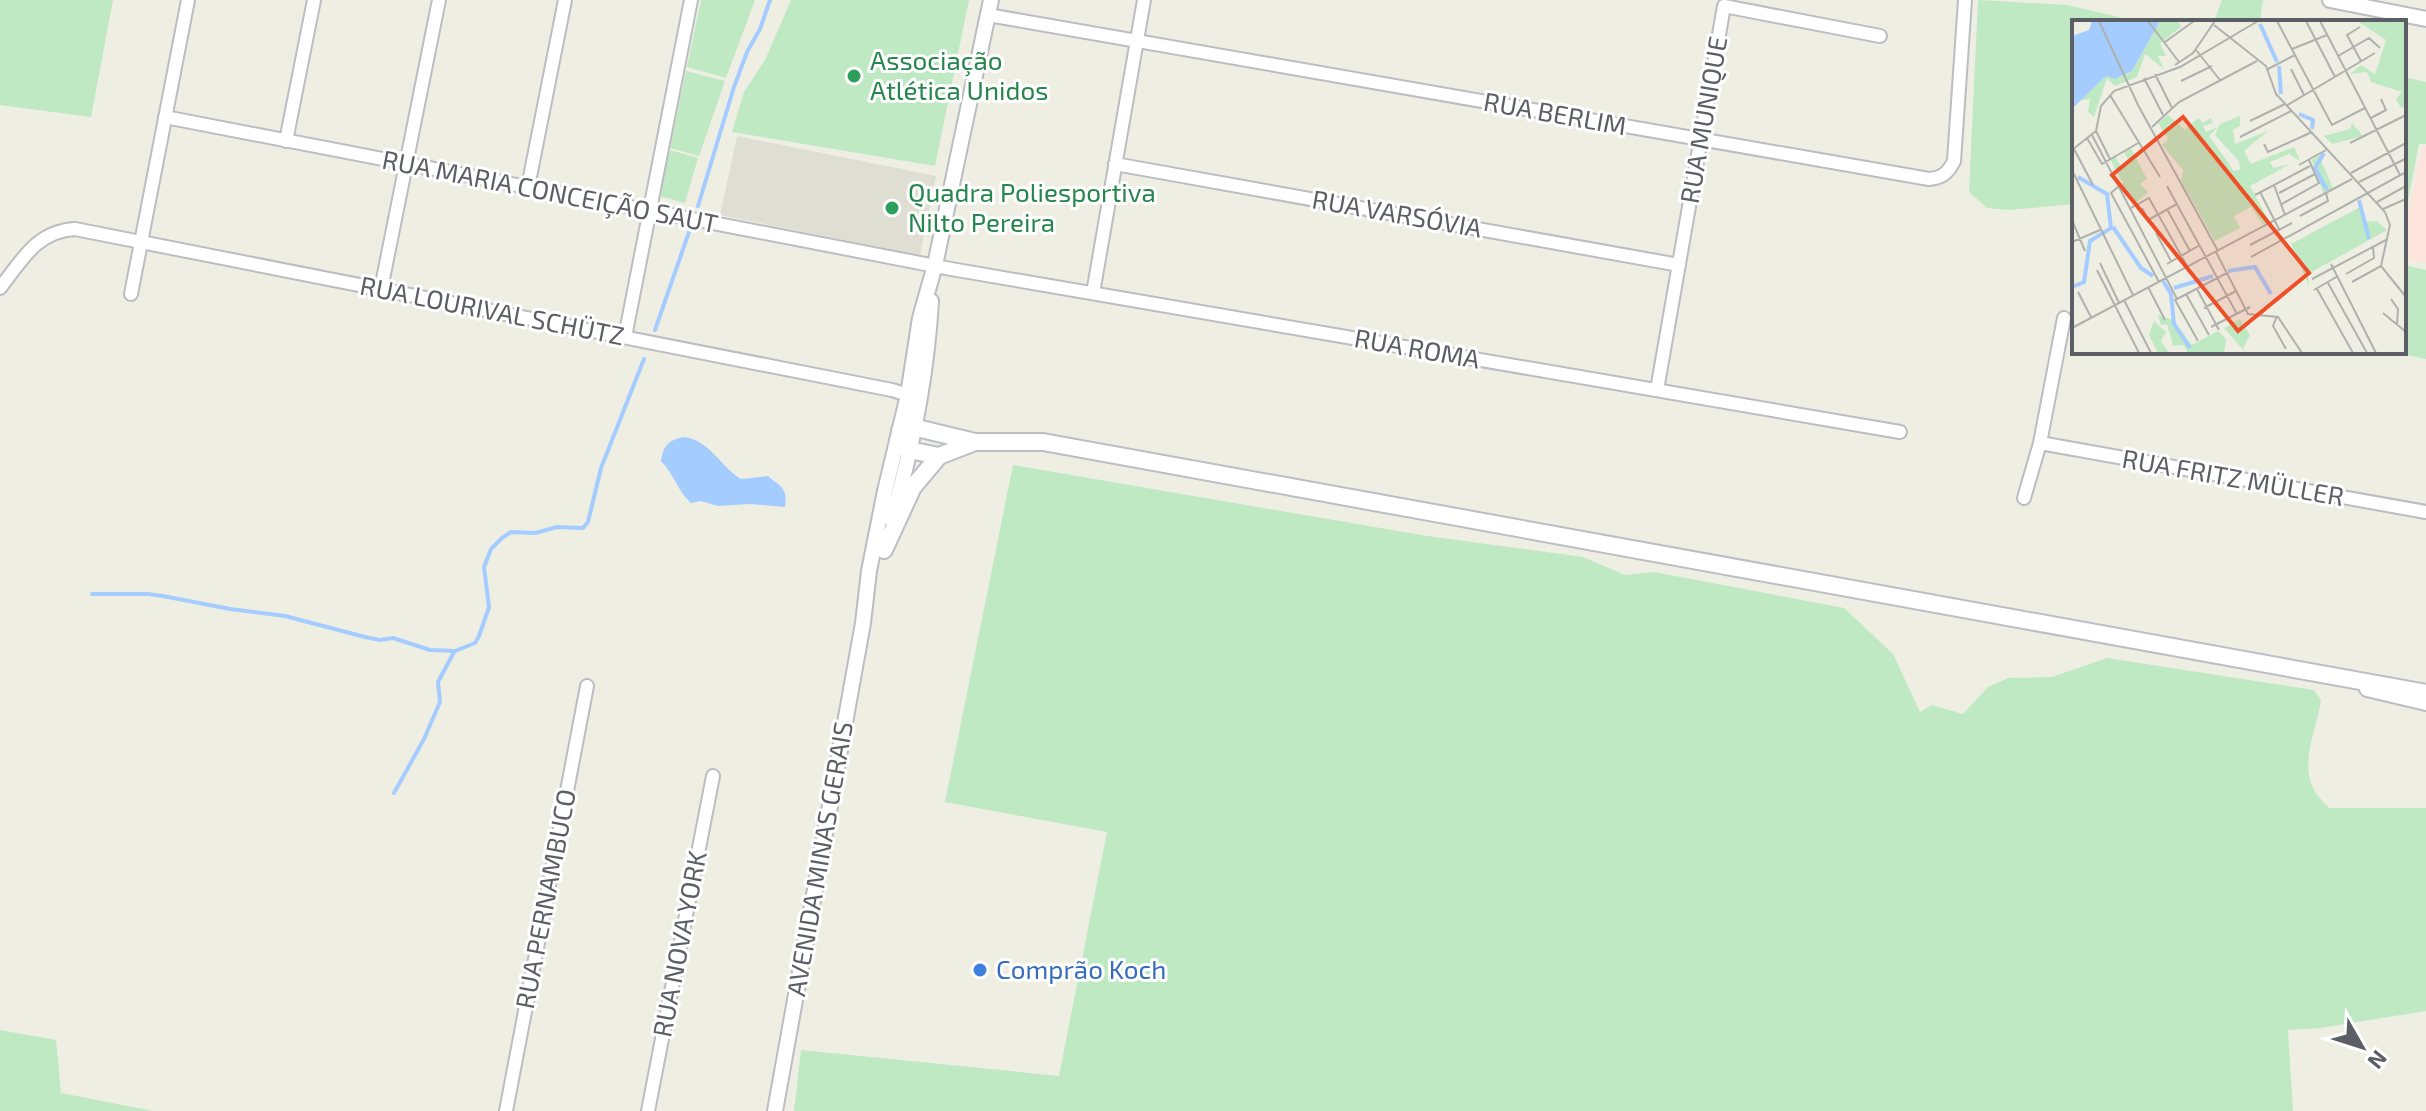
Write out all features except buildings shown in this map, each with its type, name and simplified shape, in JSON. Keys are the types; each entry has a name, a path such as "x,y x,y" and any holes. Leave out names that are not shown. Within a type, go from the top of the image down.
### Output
{"main road":[{"path":"905,437 975,442 1043,442 2426,693"},
{"path":"905,437 939,456"},
{"path":"884,550 913,487 939,456 975,442"}],"street":[{"path":"131,294 188,0"},
{"path":"286,141 314,0"},
{"path":"381,289 439,0"},
{"path":"528,187 565,0"},
{"path":"625,337 691,0"},
{"name":"AVENIDA MINAS GERAIS","path":"775,1111 882,504 905,437 920,318 933,271 991,0"},
{"path":"1093,293 1144,0"},
{"name":"RUA BERLIM","path":"988,15 1929,179 1948,172 1954,161 1965,0"},
{"path":"2330,0 2426,19"},
{"name":"RUA MUNIQUE","path":"1657,390 1724,6 1880,36"},
{"name":"RUA MARIA CONCEIÇÃO SAUT","path":"165,117 650,211 933,271"},
{"name":"RUA VARSÓVIA","path":"1115,164 1679,265"},
{"name":"RUA LOURIVAL SCHÜTZ","path":"0,288 32,248 46,236 59,230 75,229 908,395"},
{"name":"AVENIDA MINAS GERAIS","path":"865,607 884,550 905,437 927,350 933,271"},
{"name":"RUA ROMA","path":"933,271 1093,293 1900,432"},
{"path":"2024,498 2040,443 2064,318"},
{"name":"RUA FRITZ MÜLLER","path":"2040,443 2426,512"},
{"path":"2301,671 2426,703"},
{"name":"RUA PERNAMBUCO","path":"506,1111 587,686"},
{"name":"RUA NOVA YORK","path":"648,1111 713,776"}],"shaded area":[{"path":"737,136 936,176 920,255 720,215"},
{"path":"2422,146 2426,147 2426,263 2406,259 2406,227"}],"green space":[{"path":"0,0 113,0 91,117 0,105"},
{"path":"701,0 755,0 726,78 687,67"},
{"name":"Associação Atlética Unidos","path":"791,0 969,0 935,166 732,132 744,92 765,60"},
{"path":"1978,0 2067,5 2132,20 2072,20 2072,204 2009,210 1987,208 1969,192"},
{"path":"2222,0 2263,0 2260,20 2215,20"},
{"path":"686,71 725,81 699,156 670,148"},
{"path":"2406,77 2426,82 2426,144 2419,144 2406,212"},
{"path":"670,150 698,158 685,203 659,196"},
{"path":"2406,265 2426,270 2426,359 2402,354 2406,354"},
{"path":"1013,465 1427,536 1583,557 1625,575 1654,572 1844,608 1893,654 1920,712 1932,705 1963,714 1988,687 2008,678 2052,677 2107,658 2314,690 2321,700 2309,756 2309,778 2329,808 2426,808 2426,1011 2288,1030 2293,1111 794,1111 801,1050 1059,1076 1107,832 945,802"},
{"path":"0,1030 56,1040 61,1093 153,1111 0,1111"}],"water":[{"path":"685,437 701,443 741,479 768,476 784,492 785,507 750,504 718,506 701,501 691,503 661,461 668,444"}],"waterway":[{"path":"698,206 734,87 770,0"},
{"path":"655,330 689,232"},
{"path":"92,594 148,594 285,616 365,637 380,640 393,638 430,650 455,651 475,643 489,607 484,567 491,549 511,532 535,533 557,527 583,528 588,522 601,468 644,359"},
{"path":"394,793 424,739 440,702 438,682 454,652"}],"place":[{"name":"Associação Atlética Unidos","path":"854,76"},
{"name":"Quadra Poliesportiva Nilto Pereira","path":"892,208"},
{"name":"Comprão Koch","path":"980,970"}]}
